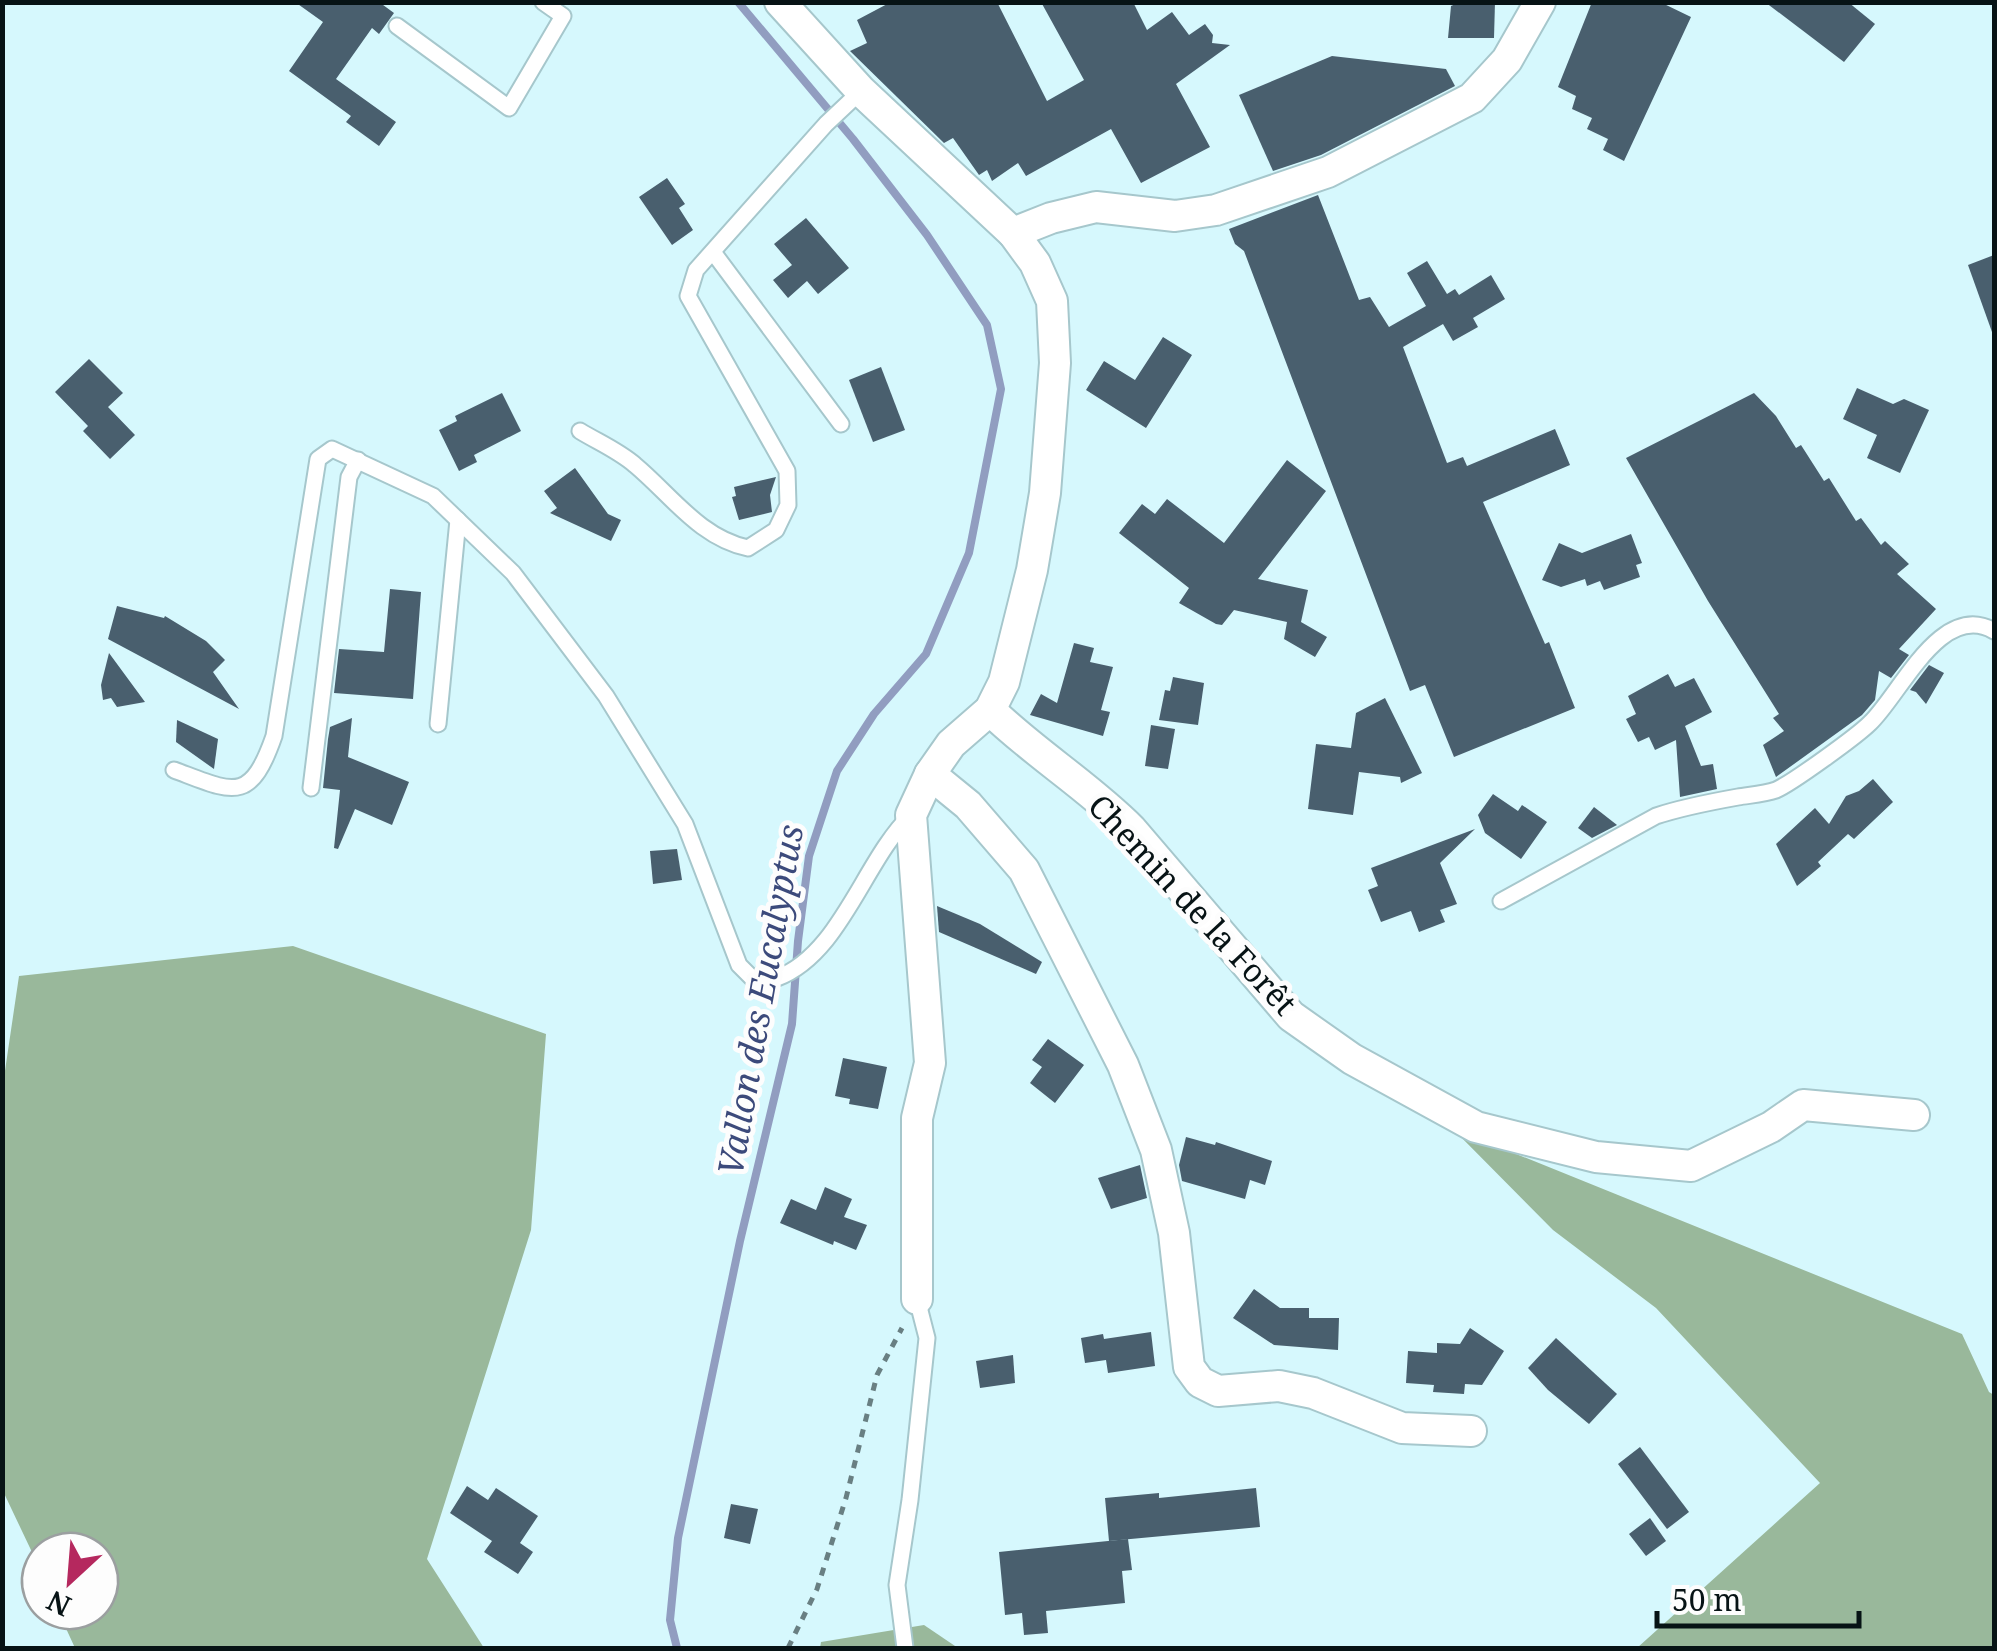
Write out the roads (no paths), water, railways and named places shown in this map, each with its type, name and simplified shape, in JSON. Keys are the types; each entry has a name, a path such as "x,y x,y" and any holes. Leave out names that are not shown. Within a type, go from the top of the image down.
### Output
{"street":[{"path":"780,2 851,100 1013,233 1035,263 1052,301 1054,364 1045,493 1032,570 1004,682 990,710 952,744 930,774 911,815 930,1064 917,1118 917,1298"},
{"path":"1013,233 1096,207 1175,216 1216,210 1328,172 1472,98 1507,60 1540,2"},
{"name":"Chemin de la Forêt","path":"990,710 1131,828 1291,1016 1352,1059 1476,1127 1596,1157 1691,1166 1771,1128 1803,1106 1914,1115"},
{"path":"930,774 968,805 1024,870 1123,1065 1156,1150 1174,1233 1189,1366 1200,1382 1218,1391 1279,1386 1313,1393 1402,1428 1472,1431"}],"lane":[{"path":"396,26 509,108 563,16 542,2"},
{"path":"580,431 632,462 707,532 728,544 748,548 776,530 788,505 787,471 688,296 696,270 851,100"},
{"path":"712,252 841,424"},
{"path":"174,770 224,788 247,785 263,770 274,736 318,459 332,448 433,496 513,572 606,696 684,824 739,965 754,980 776,980 812,956 896,830 911,815"},
{"path":"310,788 350,477 358,460"},
{"path":"438,724 458,520"},
{"path":"1502,901 1656,816 1776,790 1868,726 1910,669 1943,636 1964,626 1986,626 1994,631"},
{"path":"905,1648 896,1585 910,1500 927,1338 917,1298"}],"waterway":[{"name":"Vallon des Eucalyptus","path":"677,1648 670,1620 678,1538 740,1241 792,1024 809,856 837,771 874,714 926,654 969,553 1001,389 987,325 927,235 853,139 738,2"}]}
